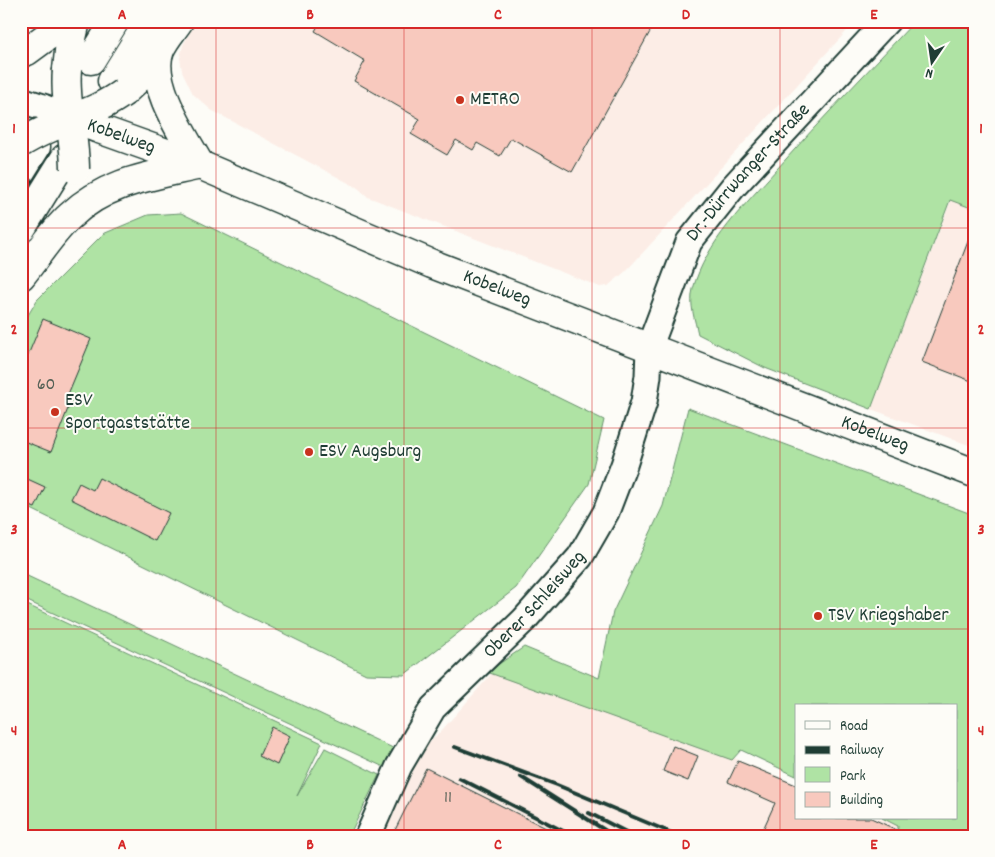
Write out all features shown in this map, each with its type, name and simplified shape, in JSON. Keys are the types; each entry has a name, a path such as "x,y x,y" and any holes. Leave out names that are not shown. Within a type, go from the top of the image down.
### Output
{"main road":[{"path":"21,53 27,51 68,21"},
{"path":"76,21 69,51 79,65"},
{"path":"21,229 76,154 66,82 115,21"},
{"path":"21,171 29,145 70,118 91,112 118,86 149,21"},
{"path":"118,86 139,78 179,21"},
{"path":"21,276 69,216 93,198 116,185 200,165 166,103 158,80 159,51"},
{"name":"Kobelweg","path":"70,118 200,165 432,264 974,473"},
{"path":"69,216 70,164"}],"street":[{"name":"Dr.-Dürrwanger-Straße","path":"649,348 689,242 733,187 887,21"},
{"name":"Kobelweg","path":"32,103 70,118"},
{"name":"Oberer Schleisweg","path":"368,836 399,766 433,708 524,620 580,557 606,512 624,466 644,402 648,376 649,348"}],"shaded area":[{"path":"196,21 856,21 626,271 608,286 600,287 368,197 358,188 211,110 193,94 182,71 180,58 183,45"},
{"path":"951,200 974,209 974,447 871,409"},
{"path":"503,661 795,784 795,820 884,820 898,826 897,836 377,836 412,760 442,730"}],"green space":[{"path":"915,21 974,21 974,209 950,200 871,409 765,368 698,334 693,312 692,295 699,272 707,255 728,225 811,131"},
{"name":"ESV Augsburg","path":"181,213 604,420 589,484 516,588 404,675 366,674 21,504 21,327 37,300 103,234 148,215"},
{"name":"TSV Kriegshaber","path":"688,408 974,515 974,836 897,836 898,826 886,820 958,820 958,704 795,704 795,776 741,750 732,760 487,672 524,647 599,678 613,612 663,506"},
{"path":"21,573 395,749 386,768 21,598"},
{"path":"21,602 322,743 297,796 325,748 379,775 349,836 21,836"}],"building":[{"name":"METRO","path":"321,21 656,21 572,172 511,138 500,156 477,143 473,150 456,140 447,155 411,134 420,119 354,81 365,61 315,31"},
{"path":"972,231 974,231 974,382 922,362"},
{"path":"43,319 91,339 66,399 71,401 51,452 21,440 21,372"},
{"path":"21,476 45,487 35,508 21,502"},
{"path":"99,478 169,513 155,541 71,499 79,483 93,490"},
{"path":"272,727 290,736 277,765 259,756"},
{"path":"673,746 698,756 688,781 663,771"},
{"path":"738,761 795,785 795,820 875,820 910,836 760,836 775,803 728,782"},
{"path":"426,768 562,836 392,836"}],"railway":[{"path":"455,747 557,785 679,836"},
{"path":"521,777 614,836"},
{"path":"459,778 573,836"},
{"path":"589,813 634,836"}],"place":[{"name":"METRO","path":"460,100"},
{"name":"ESV Sportgaststätte","path":"55,412"},
{"name":"ESV Augsburg","path":"309,452"},
{"name":"TSV Kriegshaber","path":"818,616"}]}
